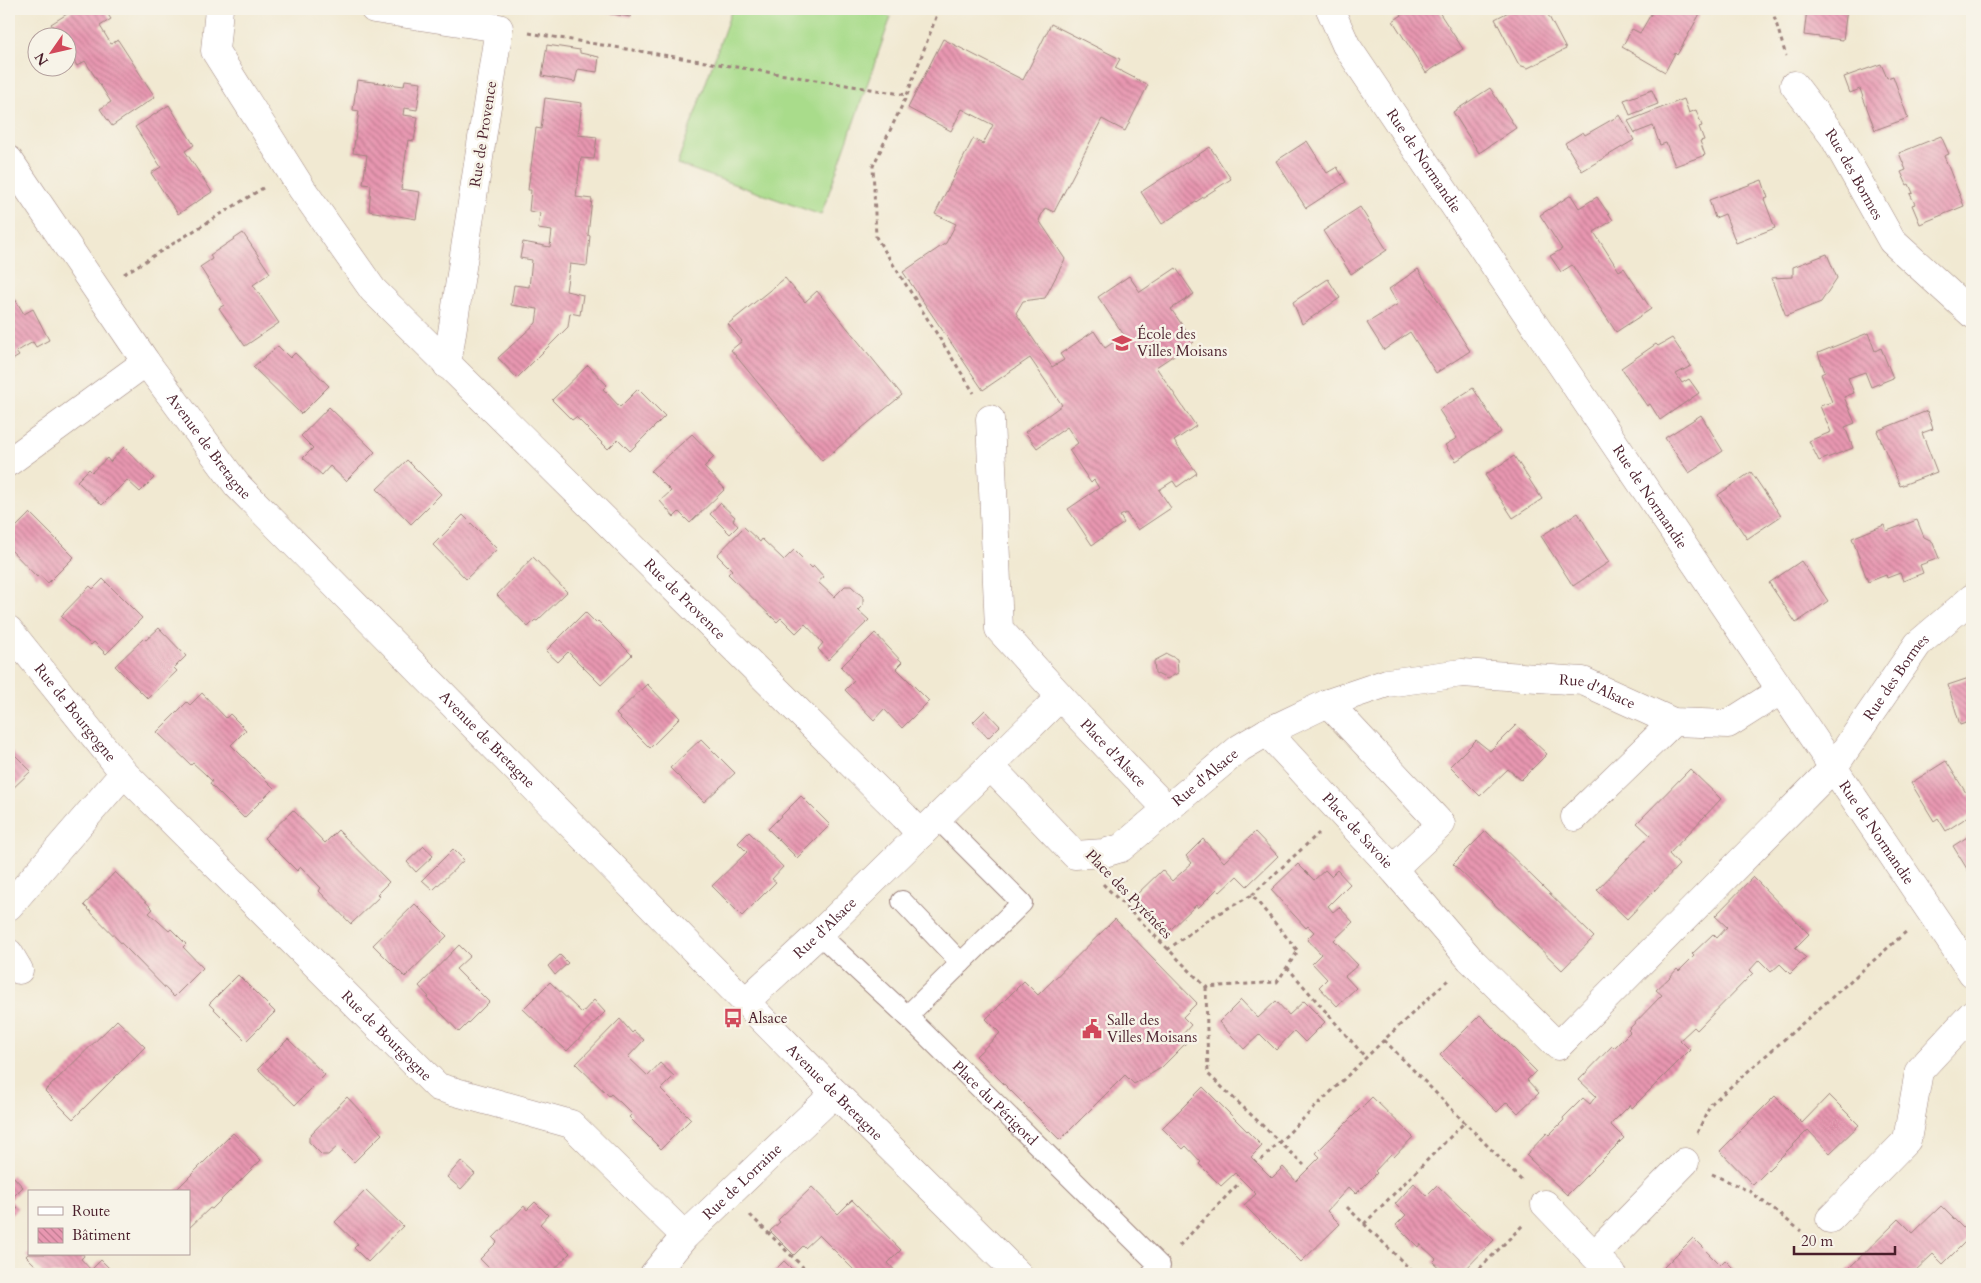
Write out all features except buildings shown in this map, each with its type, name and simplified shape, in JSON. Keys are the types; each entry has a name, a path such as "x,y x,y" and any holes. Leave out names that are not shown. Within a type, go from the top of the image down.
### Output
{"street":[{"name":"Rue de Provence","path":"219,9 215,51 292,170 302,190 373,290 898,809 929,826"},
{"path":"374,9 499,28"},
{"name":"Rue de Normandie","path":"1333,11 1346,45 1972,973"},
{"name":"Rue de Provence","path":"447,365 499,28"},
{"name":"Rue des Bormes","path":"1794,85 1833,136 1892,241 1972,314"},
{"name":"Avenue de Bretagne","path":"9,160 146,362 237,485 835,1093 1018,1274"},
{"path":"9,462 146,362"},
{"name":"Place d'Alsace","path":"990,419 999,630 1167,809"},
{"name":"Rue des Bormes","path":"1470,959 1558,1046 1833,768 1918,644 1972,598"},
{"name":"Rue de Bourgogne","path":"9,630 124,773 438,1087 571,1124 685,1236"},
{"name":"Rue d'Alsace","path":"1075,855 1104,853 1121,848 1240,748 1267,732 1328,703 1387,683 1462,673 1583,681 1674,722 1728,724 1780,691"},
{"path":"1060,697 990,766 1075,855"},
{"name":"Place de Savoie","path":"1267,732 1393,869 1441,824 1328,703"},
{"path":"1575,817 1674,722"},
{"name":"Rue d'Alsace","path":"745,1002 819,934 990,766"},
{"name":"Rue de Bourgogne","path":"9,906 124,773"},
{"path":"1393,869 1470,959"},
{"path":"1830,1219 1907,1140 1919,1071 1972,1014"},
{"name":"Rue de Lorraine","path":"654,1274 685,1236 835,1093"},
{"path":"1545,1204 1603,1265 1684,1162"}],"lane":[{"path":"906,1016 1022,903 929,826"},
{"path":"902,901 960,963"},
{"name":"Place du Périgord","path":"819,934 906,1016 1156,1270"}],"path":[{"path":"939,9 907,95 873,166 876,237 990,419"},
{"path":"1772,9 1794,85"},
{"path":"499,28 907,95"},
{"path":"98,291 292,170"},
{"name":"Place des Pyrénées","path":"1167,950 1212,917 1252,895 1341,813"},
{"name":"Place des Pyrénées","path":"1075,855 1167,950 1206,987"},
{"path":"1252,895 1298,951 1277,982 1206,987 1208,1074 1304,1165"},
{"path":"1830,1219 1805,1235 1751,1192 1684,1162 1711,1104 1930,910"},
{"path":"1261,1160 1470,959"},
{"path":"1287,967 1366,1058"},
{"path":"1384,1040 1545,1204 1474,1274"},
{"path":"1364,1224 1465,1122"},
{"path":"1156,1270 1240,1182"},
{"path":"728,1194 810,1274"},
{"path":"1347,1207 1415,1274"}],"green space":[{"path":"732,9 867,9 891,17 821,215 677,164"}],"place":[{"name":"École des Villes Moisans","path":"1122,343"},
{"name":"Alsace","path":"733,1018"},
{"name":"Salle des Villes Moisans","path":"1092,1029"}]}
